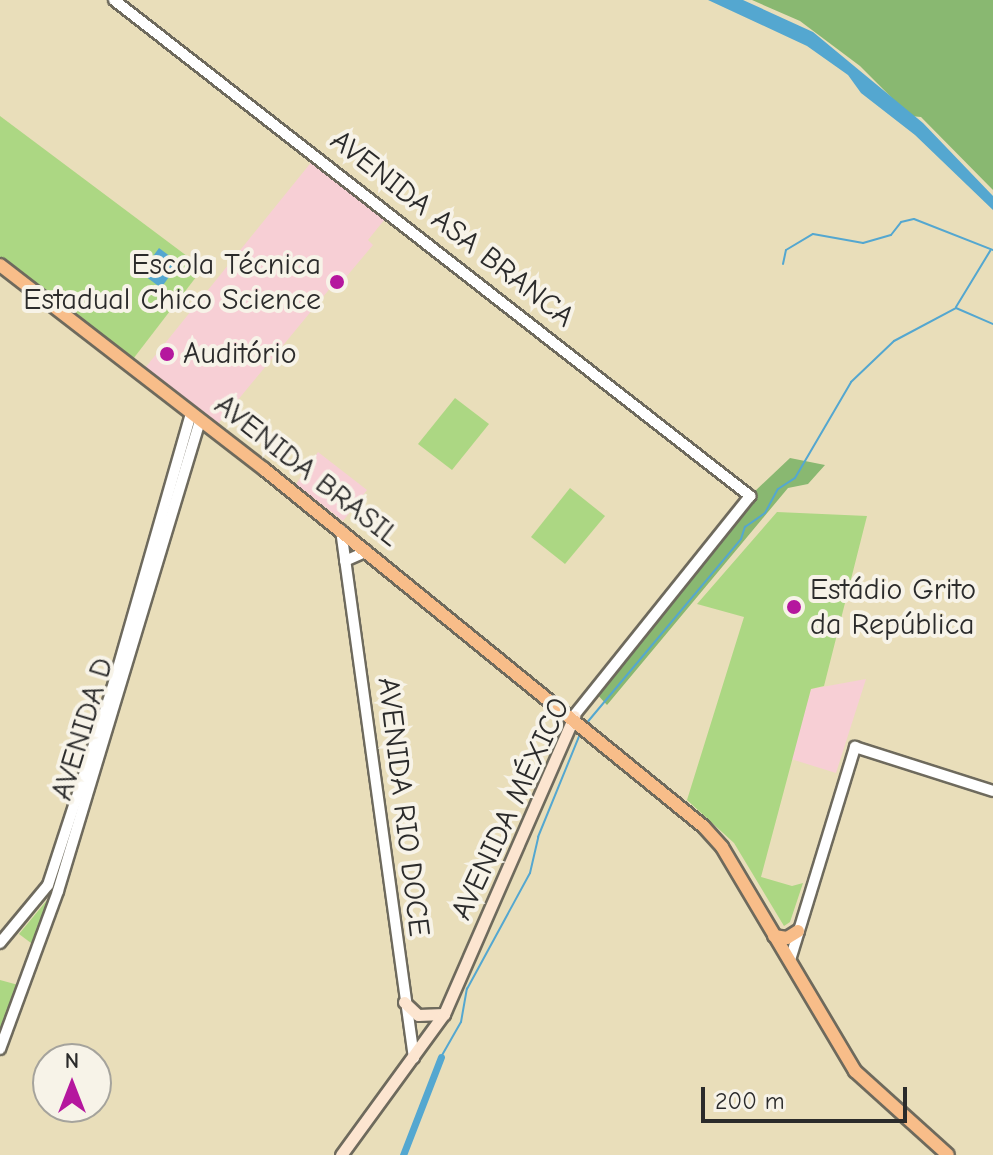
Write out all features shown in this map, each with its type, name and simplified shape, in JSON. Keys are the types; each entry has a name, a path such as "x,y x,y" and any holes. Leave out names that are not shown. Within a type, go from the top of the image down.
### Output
{"main road":[{"name":"AVENIDA BRASIL","path":"0,265 341,530 592,731 722,847 855,1071 948,1155"},
{"name":"AVENIDA MÉXICO","path":"341,1155 414,1060 444,1014 577,719"},
{"path":"774,936 787,938 798,931"},
{"path":"404,1002 418,1015 444,1014"}],"street":[{"name":"AVENIDA ASA BRANCA","path":"114,0 522,314 750,496 745,502"},
{"name":"AVENIDA D","path":"0,1049 58,891 196,416"},
{"name":"AVENIDA MÉXICO","path":"577,719 745,502"},
{"name":"AVENIDA RIO DOCE","path":"341,530 414,1060"},
{"path":"345,561 367,551"},
{"name":"AVENIDA D","path":"0,943 48,885 116,691"},
{"path":"790,960 855,747 993,791"}],"shaded area":[{"path":"313,160 385,219 368,240 373,245 336,289 332,286 218,424 145,368"},
{"path":"318,452 367,490 343,521 296,484"},
{"path":"866,679 836,773 791,759 811,689"}],"green space":[{"path":"752,0 993,0 993,190 921,117 910,116 860,66 800,21"},
{"path":"0,116 203,268 130,363 0,265"},
{"path":"455,398 489,424 452,470 418,444"},
{"path":"790,458 825,465 808,484 788,488 607,705 594,691 753,493"},
{"path":"570,488 605,516 565,564 531,537"},
{"path":"777,512 867,516 824,686 811,689 761,877 792,886 803,883 790,922 784,926 734,843 687,800 744,617 697,604"},
{"path":"57,888 35,946 19,934"},
{"path":"0,980 22,986 0,1046"}],"water":[{"path":"708,0 743,0 813,32 923,123 993,196 993,210 915,135 861,93 848,75 807,46"},
{"path":"159,248 179,263 161,288 141,273"}],"waterway":[{"path":"783,264 786,250 813,234 863,243 891,235 901,222 914,219 993,250"},
{"path":"956,307 990,251"},
{"path":"585,725 741,539 745,527 765,513 778,489 795,478 851,382 894,341 956,308 993,324"},
{"path":"441,1057 461,1022 467,989 530,873 538,837 580,734"},
{"path":"403,1155 441,1057"}],"place":[{"name":"Escola Técnica Estadual Chico Science","path":"337,282"},
{"name":"Auditório","path":"167,354"},
{"name":"Estádio Grito da República","path":"794,607"}]}
